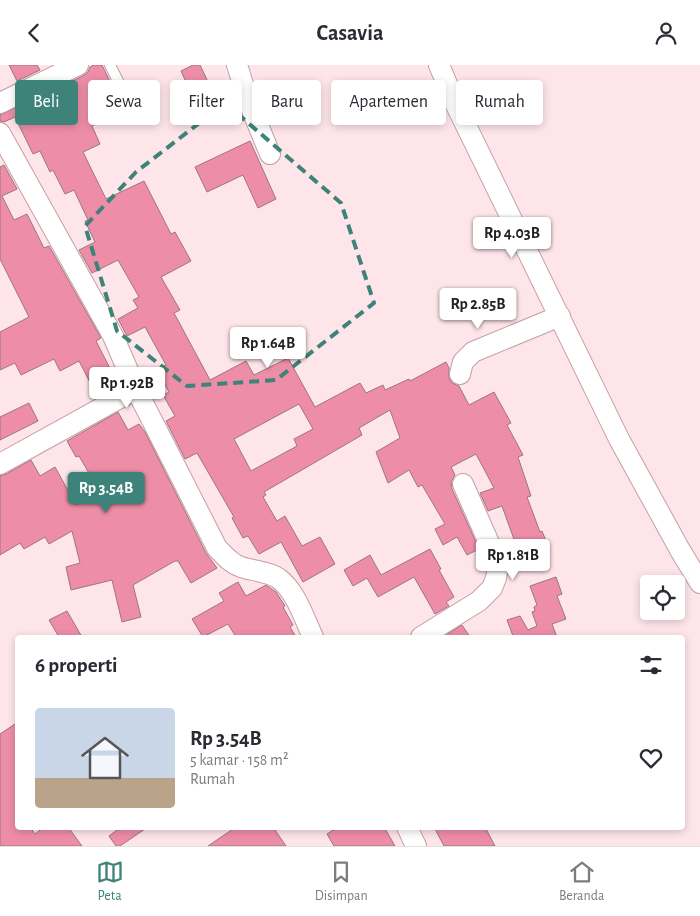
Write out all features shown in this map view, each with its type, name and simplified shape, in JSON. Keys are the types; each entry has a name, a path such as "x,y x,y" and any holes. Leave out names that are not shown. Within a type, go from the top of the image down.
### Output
{"street":[{"path":"0,103 78,65"},
{"path":"237,65 249,103 270,154"},
{"path":"439,65 456,105 619,439 700,583"},
{"path":"0,133 113,336 136,389 217,548 226,558 240,567 259,571 279,579 292,594 312,635"},
{"path":"460,374 464,363 473,352 558,316"},
{"path":"0,464 136,389"},
{"path":"425,635 479,601 492,588 496,578 498,567 493,552 463,484"},
{"path":"408,830 416,846"}],"lane":[{"path":"110,65 118,80"}],"highlighted area":[{"path":"225,103 341,203 374,303 276,380 187,386 117,331 85,226 136,172"}],"building":[{"path":"9,65 37,65 40,70 19,80 16,80"},
{"path":"94,65 102,65 109,80 88,80 88,125 94,125 92,126 100,144 83,152 106,199 144,181 171,234 175,232 191,261 161,277 180,310 174,313 210,380 246,361 254,375 288,358 315,407 360,383 366,393 383,385 385,390 409,379 410,381 446,362 449,368 449,378 452,383 459,386 469,405 494,392 511,423 507,425 523,455 518,457 531,496 527,497 540,532 542,531 548,546 520,556 502,506 488,511 480,493 494,488 476,454 451,467 455,475 451,482 452,489 479,549 467,555 457,537 443,545 435,529 445,524 422,485 418,487 409,470 388,483 376,452 400,438 390,410 359,428 362,435 264,492 266,495 263,497 277,521 285,516 302,546 320,537 335,564 303,582 281,542 259,554 248,536 243,538 232,518 234,517 197,453 185,459 166,421 175,416 163,395 169,392 157,370 166,365 145,327 127,336 118,319 138,308 133,300 139,297 118,260 92,273 79,250 95,242 85,221 88,220 74,190 65,194 53,170 50,172 40,151 33,154 19,125 78,125 78,80 74,80 88,72 90,67","holes":["299,404 313,429 294,439 297,446 251,471 234,439"]},
{"path":"193,65 200,65 207,80 185,80 181,71"},
{"path":"15,108 15,117 4,122 0,121 0,115"},
{"path":"250,141 276,199 258,208 243,175 207,192 195,167"},
{"path":"4,165 17,189 2,196 14,220 27,214 44,248 49,246 101,338 96,341 118,384 97,396 79,361 60,371 54,359 21,375 15,363 0,370 0,332 29,317 0,259 0,167"},
{"path":"29,403 38,421 0,440 0,417"},
{"path":"118,412 128,430 139,424 145,432 206,553 217,568 191,583 178,561 175,561 133,585 141,617 122,622 112,580 71,590 66,567 80,563 72,531 49,544 45,537 24,549 20,543 0,555 0,476 31,460 40,476 55,467 76,505 100,492 79,456 76,457 67,441"},
{"path":"430,549 454,597 446,602 449,606 435,614 414,577 378,597 367,578 353,586 344,570 370,555 381,575"},
{"path":"556,577 562,594 557,596 566,619 552,624 556,635 513,635 507,620 520,616 528,630 537,626 532,612 535,611 534,607 537,605 530,586"},
{"path":"238,582 246,596 266,585 276,592 285,606 283,607 293,625 290,627 295,635 235,635 228,624 207,635 202,635 192,619 224,601 219,593"},
{"path":"67,611 81,635 58,635 49,620"},
{"path":"462,625 469,635 446,635"},
{"path":"15,724 15,830 32,830 35,834 40,830 70,830 82,846 0,846 0,734"},
{"path":"117,830 144,830 120,846 116,846 109,836"},
{"path":"232,830 275,830 286,846 208,846"},
{"path":"333,830 386,830 395,846 334,846 327,834"},
{"path":"436,830 487,830 495,846 444,846"}]}
